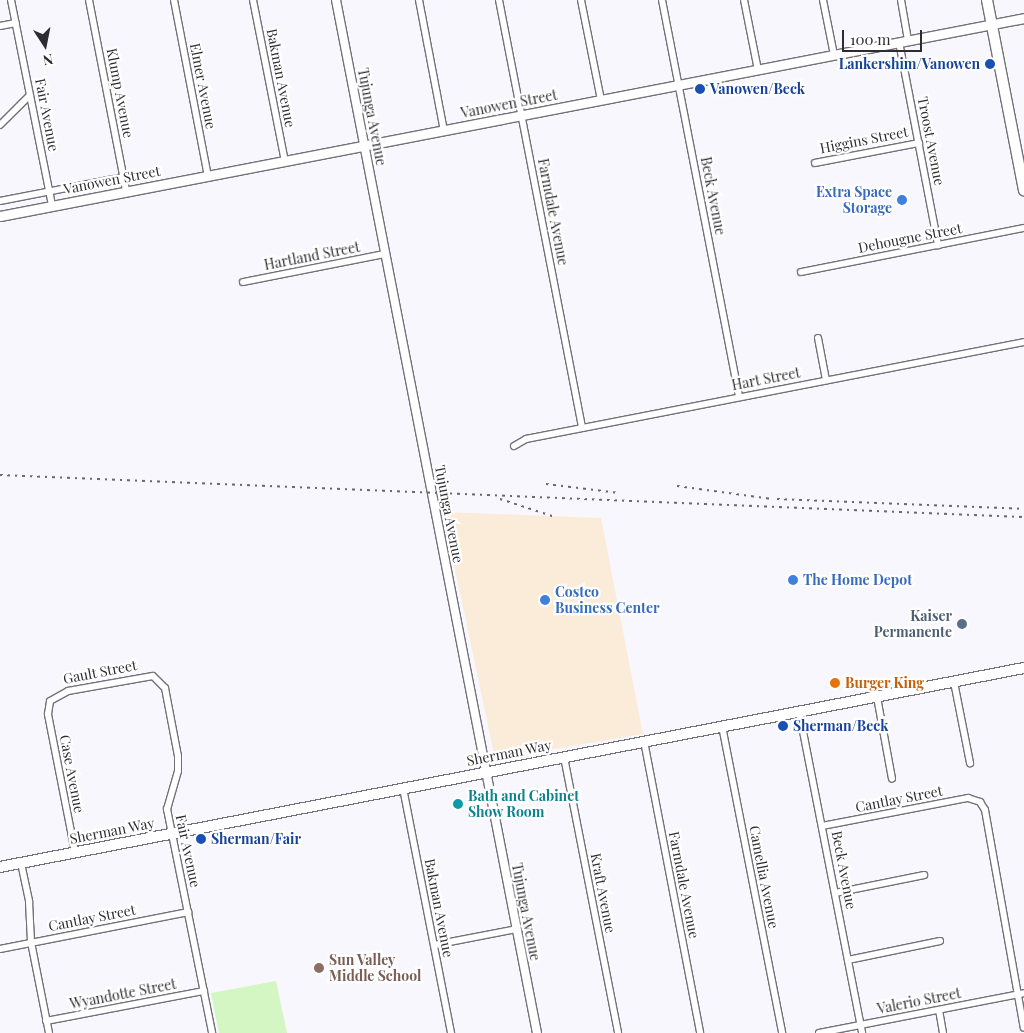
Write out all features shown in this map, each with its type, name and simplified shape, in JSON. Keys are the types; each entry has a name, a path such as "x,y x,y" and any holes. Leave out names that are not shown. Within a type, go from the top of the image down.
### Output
{"main road":[{"path":"987,0 1024,190"},
{"name":"Vanowen Street","path":"0,216 1024,18"},
{"name":"Sherman Way","path":"0,867 1024,668"}],"street":[{"name":"Fair Avenue","path":"11,0 52,206"},
{"name":"Klump Avenue","path":"89,0 126,191"},
{"name":"Elmer Avenue","path":"174,0 208,176"},
{"name":"Bakman Avenue","path":"253,0 284,162"},
{"name":"Tujunga Avenue","path":"336,0 537,1033"},
{"path":"418,0 444,131"},
{"name":"Farmdale Avenue","path":"500,0 582,428"},
{"path":"581,0 601,100"},
{"name":"Beck Avenue","path":"662,0 739,397"},
{"path":"744,0 758,70"},
{"path":"823,0 834,55"},
{"name":"Troost Avenue","path":"901,0 904,41 918,143 938,245"},
{"path":"0,26 16,23"},
{"path":"0,125 30,96"},
{"name":"Higgins Street","path":"815,163 918,143"},
{"name":"Vanowen Street","path":"0,201 123,177"},
{"name":"Dehougne Street","path":"801,272 1024,228"},
{"name":"Hartland Street","path":"243,282 386,254"},
{"path":"818,338 826,380"},
{"name":"Hart Street","path":"514,446 526,440 582,428 1024,342"},
{"name":"Gault Street","path":"50,701 68,691 148,676 158,678"},
{"name":"Fair Avenue","path":"158,678 164,688 179,761 167,809 212,1033"},
{"path":"954,682 970,763"},
{"path":"877,696 892,779"},
{"name":"Case Avenue","path":"50,701 49,721 74,852"},
{"name":"Beck Avenue","path":"799,712 862,1033"},
{"name":"Camellia Avenue","path":"722,726 782,1033"},
{"name":"Farmdale Avenue","path":"644,741 700,1033"},
{"name":"Kraft Avenue","path":"564,757 618,1033"},
{"name":"Bakman Avenue","path":"403,788 451,1033"},
{"name":"Cantlay Street","path":"822,826 968,798 980,802 985,810 1021,993"},
{"path":"21,863 29,902 31,942 49,1033"},
{"path":"836,893 924,875"},
{"name":"Cantlay Street","path":"0,949 188,912"},
{"path":"434,945 517,929"},
{"path":"848,960 940,941"},
{"name":"Wyandotte Street","path":"46,1021 204,991"},
{"path":"1021,993 1024,1028"},
{"name":"Valerio Street","path":"819,1033 1021,993"},
{"path":"939,1010 943,1033"}],"shaded area":[{"path":"443,512 601,518 643,734 495,759"}],"green space":[{"path":"276,981 287,1033 219,1033 211,993"}],"railway":[{"path":"0,475 1024,517"},
{"path":"546,484 619,493"},
{"path":"677,486 772,499"},
{"path":"500,499 555,517"},
{"path":"777,499 1024,509"}],"place":[{"name":"Lankershim/Vanowen","path":"990,64"},
{"name":"Vanowen/Beck","path":"700,89"},
{"name":"Extra Space Storage","path":"902,200"},
{"name":"The Home Depot","path":"793,580"},
{"name":"Costco Business Center","path":"545,600"},
{"name":"Kaiser Permanente","path":"962,624"},
{"name":"Burger King","path":"835,683"},
{"name":"Sherman/Beck","path":"783,726"},
{"name":"Bath and Cabinet Show Room","path":"458,804"},
{"name":"Sherman/Fair","path":"201,839"},
{"name":"Sun Valley Middle School","path":"319,968"}]}
